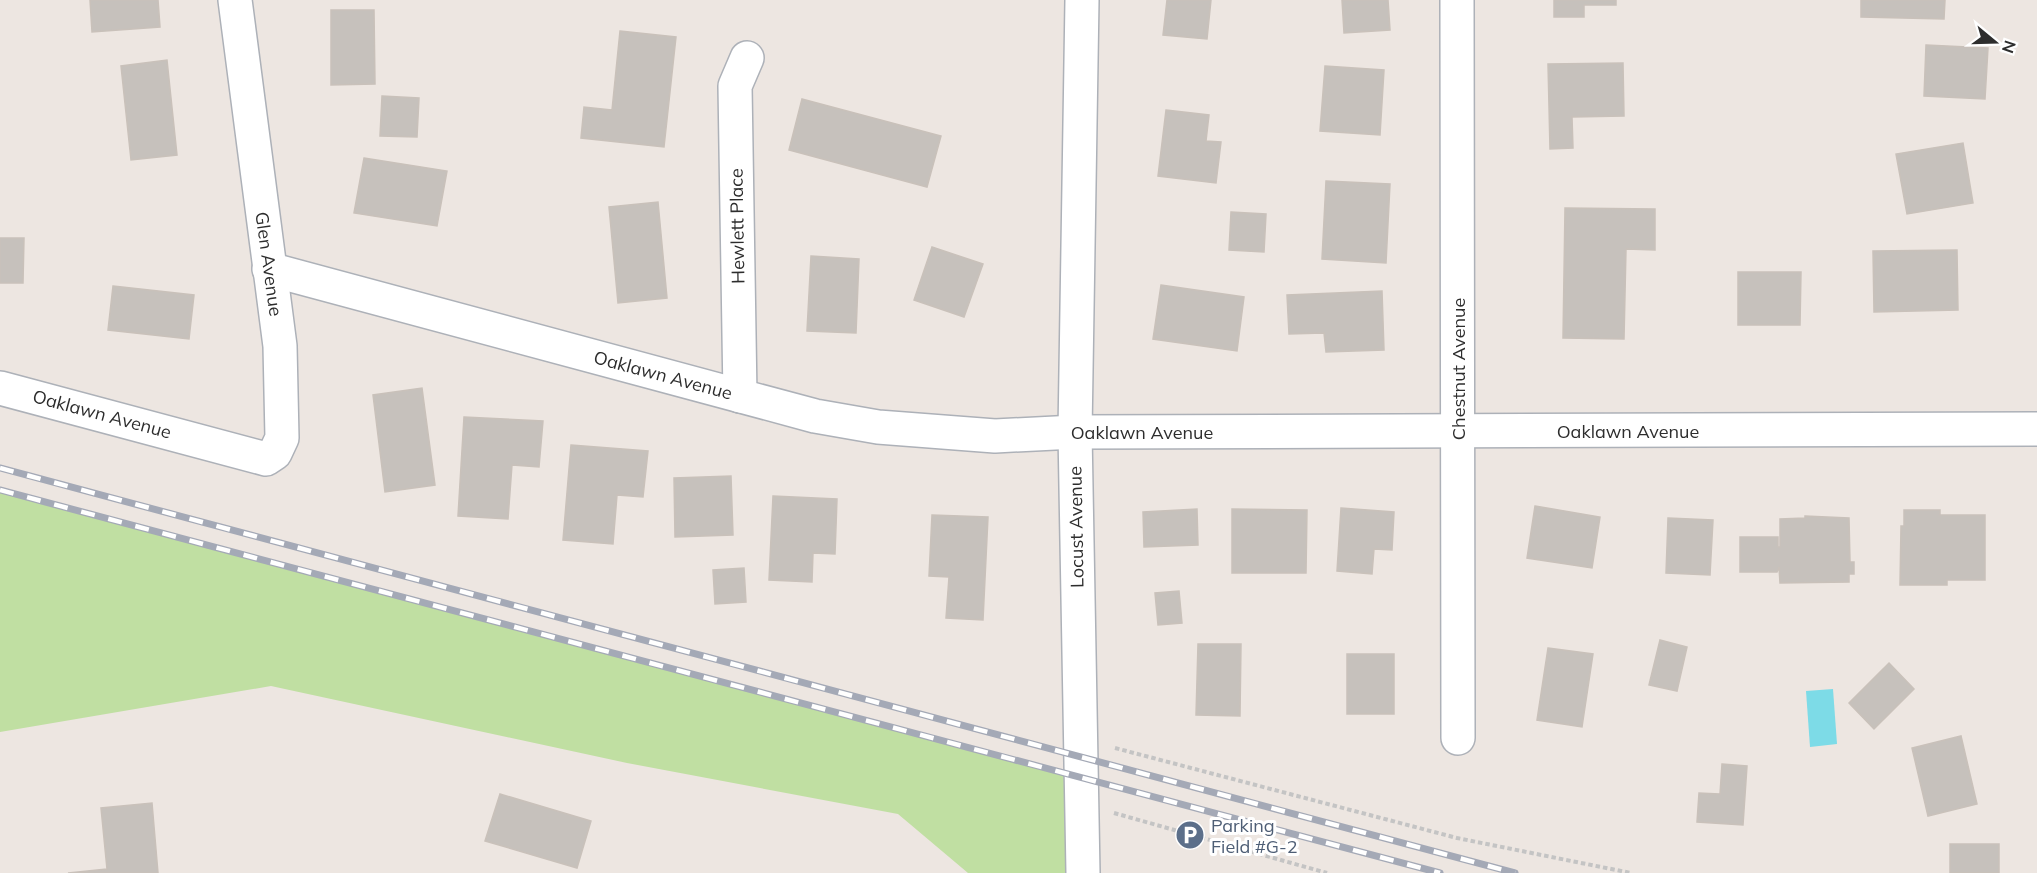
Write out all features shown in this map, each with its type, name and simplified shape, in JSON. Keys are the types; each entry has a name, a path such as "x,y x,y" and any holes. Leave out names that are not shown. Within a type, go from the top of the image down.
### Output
{"street":[{"name":"Glen Avenue","path":"203,441 266,459 275,453 282,438 280,346 235,0"},
{"name":"Locust Avenue","path":"1082,0 1075,432 1083,873"},
{"name":"Chestnut Avenue","path":"1457,0 1458,738"},
{"name":"Hewlett Place","path":"740,396 735,86 747,58"},
{"name":"Oaklawn Avenue","path":"269,268 815,416 878,427 995,436 1075,432 2037,429"},
{"name":"Oaklawn Avenue","path":"0,388 203,441"}],"path":[{"path":"1106,746 1457,838 1631,873"},
{"path":"1112,813 1327,873"}],"green space":[{"path":"0,490 1082,777 1083,873 968,873 898,814 627,763 271,686 0,732"}],"water":[{"path":"1833,689 1837,744 1810,747 1806,691"}],"building":[{"path":"90,0 158,0 160,27 92,32"},
{"path":"1167,0 1211,0 1207,39 1163,35"},
{"path":"1342,0 1388,0 1390,30 1344,33"},
{"path":"1554,0 1616,0 1616,5 1584,5 1584,17 1554,17"},
{"path":"1861,0 1945,0 1944,19 1861,17"},
{"path":"331,10 374,10 375,84 331,85"},
{"path":"620,31 676,37 664,147 581,138 584,107 612,110"},
{"path":"1926,45 1988,48 1985,99 1924,96"},
{"path":"167,60 177,155 131,160 121,66"},
{"path":"1623,63 1624,116 1572,117 1573,148 1550,149 1548,64"},
{"path":"1325,66 1384,70 1380,135 1320,131"},
{"path":"382,96 419,98 417,137 380,136"},
{"path":"802,99 941,136 927,187 789,150"},
{"path":"1166,110 1209,115 1206,141 1221,142 1216,183 1158,176"},
{"path":"1963,143 1973,203 1907,214 1896,154"},
{"path":"364,158 447,171 437,226 354,213"},
{"path":"1326,181 1390,184 1386,263 1322,259"},
{"path":"658,202 667,298 618,303 609,207"},
{"path":"1565,208 1655,209 1655,250 1626,249 1624,339 1563,338"},
{"path":"1231,212 1266,214 1264,252 1229,250"},
{"path":"0,238 24,238 23,283 0,283"},
{"path":"932,247 983,264 964,317 914,300"},
{"path":"1957,250 1958,310 1874,312 1873,251"},
{"path":"811,256 859,259 856,333 807,331"},
{"path":"1738,272 1801,272 1800,325 1738,325"},
{"path":"1161,285 1244,297 1237,351 1153,339"},
{"path":"113,286 194,295 189,339 108,330"},
{"path":"1382,291 1384,350 1326,352 1324,333 1289,334 1287,295"},
{"path":"422,388 435,485 385,492 373,395"},
{"path":"464,417 543,421 539,467 512,465 508,519 458,516"},
{"path":"571,445 648,451 643,497 617,495 613,544 563,540"},
{"path":"731,476 733,535 675,537 674,478"},
{"path":"773,496 837,499 835,554 813,553 812,582 769,580"},
{"path":"1535,506 1600,517 1592,568 1527,558"},
{"path":"1341,508 1394,512 1392,550 1374,549 1372,574 1337,571"},
{"path":"1197,509 1198,545 1144,547 1143,512"},
{"path":"1232,509 1307,510 1306,573 1232,573"},
{"path":"1904,510 1940,510 1940,515 1985,515 1985,580 1947,580 1947,585 1900,585 1901,526 1904,526"},
{"path":"932,515 988,517 983,620 946,618 949,577 929,576"},
{"path":"1805,516 1849,518 1850,562 1854,562 1854,574 1849,574 1849,582 1780,583 1779,567 1777,572 1740,572 1740,537 1778,537 1778,547 1780,547 1780,519 1805,518"},
{"path":"1668,518 1713,520 1710,575 1666,573"},
{"path":"744,568 746,602 715,604 713,570"},
{"path":"1179,591 1182,623 1158,625 1155,593"},
{"path":"1660,640 1687,647 1677,691 1649,685"},
{"path":"1198,644 1241,644 1240,716 1196,715"},
{"path":"1548,648 1593,654 1582,727 1537,720"},
{"path":"1347,654 1394,654 1394,714 1347,714"},
{"path":"1889,663 1914,689 1874,729 1849,703"},
{"path":"1961,736 1977,804 1928,816 1912,748"},
{"path":"1722,764 1747,766 1743,825 1697,822 1699,793 1720,794"},
{"path":"500,794 591,821 577,868 485,841"},
{"path":"152,803 158,873 68,873 107,869 101,808"},
{"path":"1950,844 1999,844 1999,873 1950,873"}],"railway":[{"path":"0,468 1515,873"},
{"path":"0,490 1440,873"}],"place":[{"name":"Parking Field #G-2","path":"1190,835"}]}
